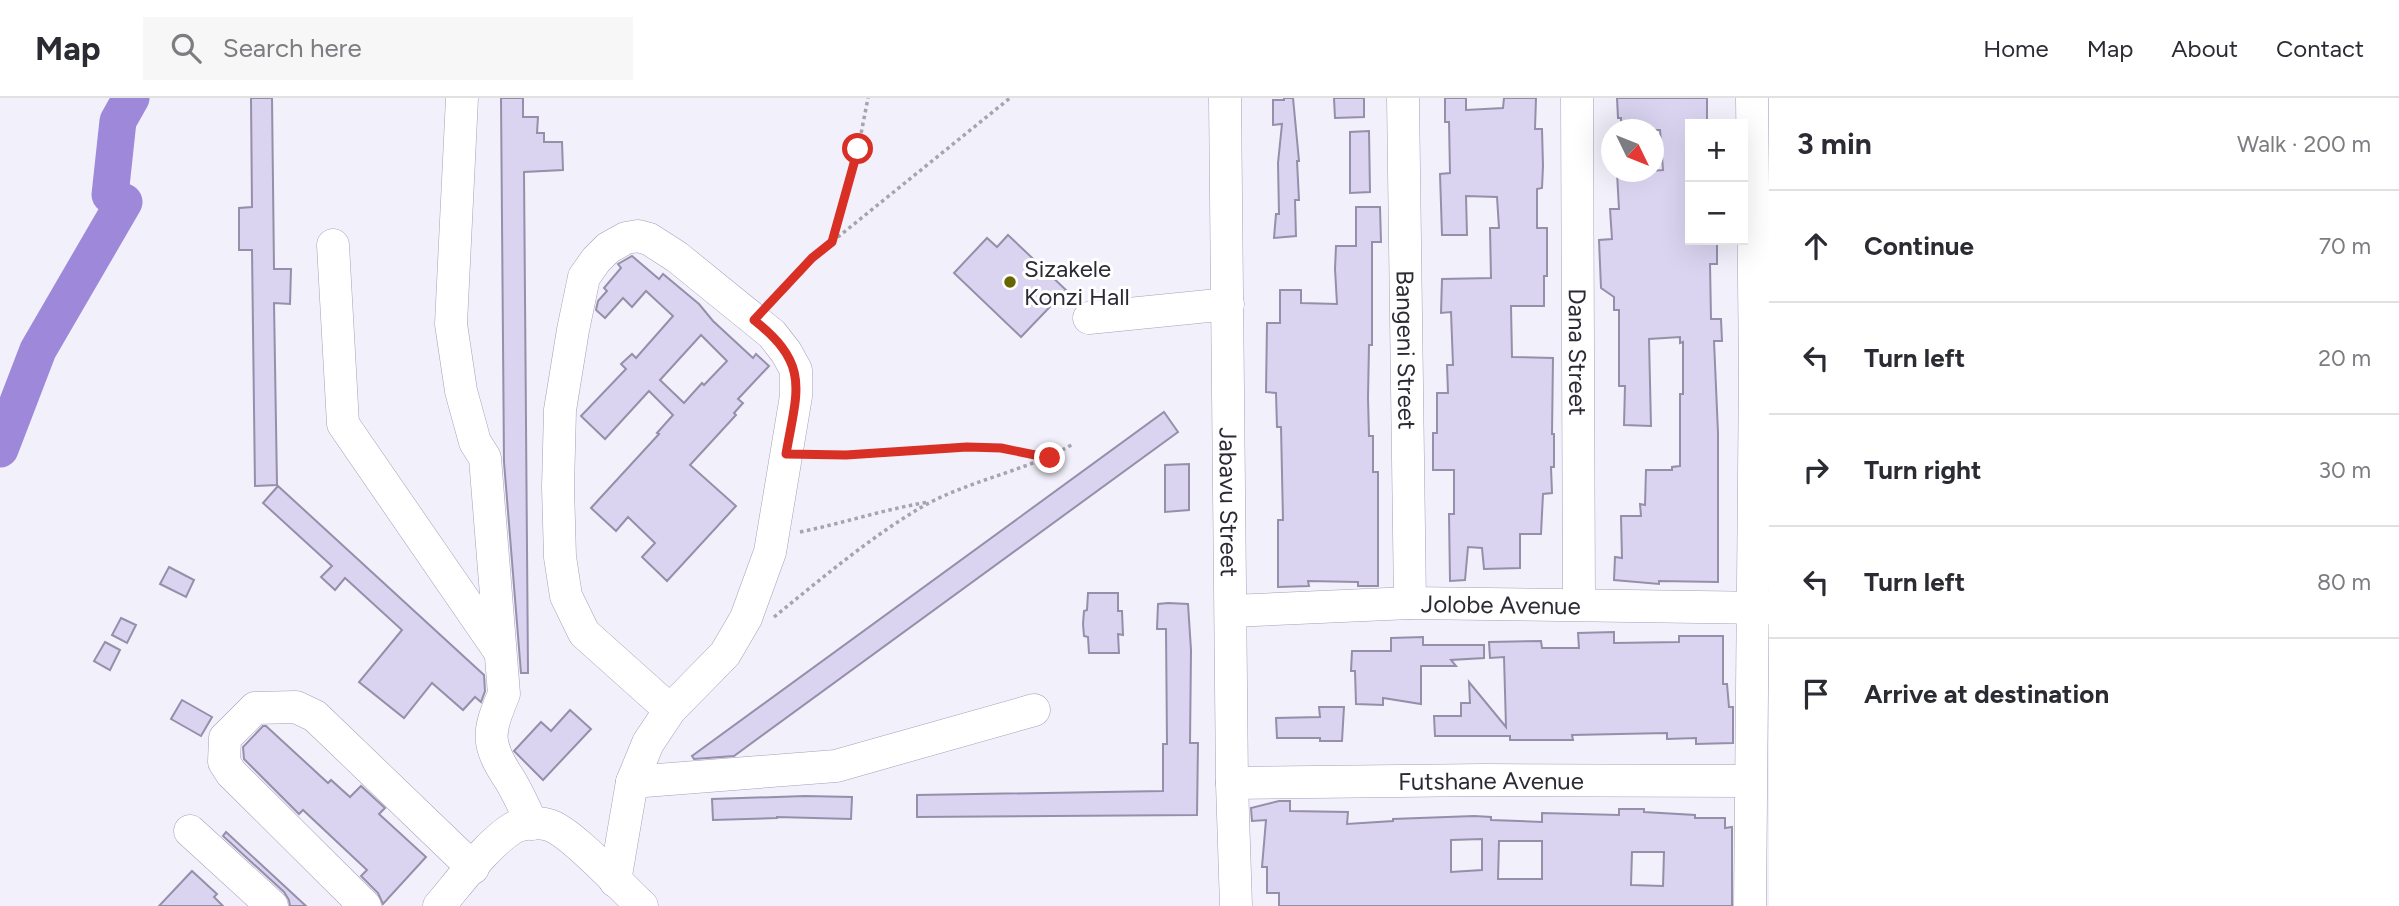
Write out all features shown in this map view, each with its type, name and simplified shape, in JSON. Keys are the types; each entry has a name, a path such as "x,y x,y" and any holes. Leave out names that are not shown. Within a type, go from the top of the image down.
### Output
{"street":[{"path":"461,98 451,324 461,391 475,442 485,458 504,694 495,715 491,744 498,765 510,781 532,824"},
{"name":"Jabavu Street","path":"1225,98 1232,783 1236,906"},
{"name":"Bangeni Street","path":"1404,98 1410,603"},
{"name":"Dana Street","path":"1577,98 1579,604"},
{"path":"1750,906 1749,781 1761,608 1762,372 1752,98"},
{"path":"615,881 632,782 648,743 670,710 724,654 746,618 770,552 796,396 796,370 772,334 677,257 649,239 638,236 626,238 608,248 584,277 560,410 560,556 566,596 584,633 670,710"},
{"path":"333,245 343,424 500,653"},
{"path":"1089,318 1228,304"},
{"name":"Jolobe Avenue","path":"1231,611 1410,603 1761,608"},
{"path":"365,906 231,773 224,762 225,738 255,708 296,707 315,716 473,868"},
{"path":"632,782 836,766 1034,710"},
{"name":"Futshane Avenue","path":"1232,783 1749,781"},
{"path":"439,906 497,841 515,827 532,824 550,825 571,837 642,906"},
{"path":"190,831 272,906"}],"path":[{"path":"832,242 858,149 868,98"},
{"path":"754,320 812,258 1010,98"},
{"path":"769,621 852,555 921,507 990,477 1050,458 1073,444"},
{"path":"786,454 846,455 967,447 1001,448 1050,458"},
{"path":"772,537 934,501"}],"building":[{"path":"251,98 272,98 274,269 291,269 290,304 274,303 277,485 255,486 252,250 239,250 239,208 252,207"},
{"path":"501,98 523,98 523,117 538,117 537,133 544,133 544,142 562,142 563,170 524,172 528,673 521,673 504,462"},
{"path":"1293,98 1299,161 1299,200 1295,200 1296,236 1274,238 1276,214 1279,214 1278,163 1282,124 1273,125 1273,100"},
{"path":"1334,98 1364,98 1364,117 1335,118"},
{"path":"1445,98 1466,98 1466,110 1503,108 1504,98 1536,98 1535,129 1542,129 1543,166 1542,188 1537,189 1537,228 1547,228 1547,276 1544,276 1544,306 1511,306 1512,357 1553,358 1554,434 1552,493 1543,494 1541,534 1520,534 1520,568 1484,569 1482,548 1468,547 1465,580 1450,581 1449,514 1454,514 1454,470 1433,470 1437,393 1448,393 1447,365 1453,365 1451,312 1441,313 1442,279 1491,278 1490,228 1499,228 1497,197 1466,196 1467,235 1442,235 1440,174 1450,173 1449,122 1445,122"},
{"path":"1617,98 1707,98 1707,119 1685,119 1685,245 1717,245 1717,264 1710,264 1711,319 1721,319 1722,341 1714,341 1718,433 1718,582 1659,581 1659,584 1614,580 1615,557 1622,558 1621,516 1641,516 1640,504 1645,505 1646,470 1672,470 1672,467 1680,466 1680,394 1683,394 1683,342 1680,343 1680,337 1649,339 1651,426 1624,425 1625,386 1619,386 1619,310 1614,310 1614,297 1601,288 1599,240 1612,239 1610,209 1619,209 1618,182 1664,182 1664,119 1618,118"},
{"path":"1369,131 1370,192 1350,193 1350,132"},
{"path":"1356,207 1380,207 1381,242 1372,242 1372,345 1369,345 1368,398 1369,436 1373,436 1373,472 1378,472 1378,586 1358,586 1358,582 1308,581 1309,586 1278,587 1278,520 1283,520 1281,427 1277,427 1276,393 1266,392 1267,323 1280,323 1280,290 1301,290 1301,303 1337,304 1336,246 1356,246"},
{"name":"Sizakele Konzi Hall","path":"1008,235 1066,290 1021,337 954,273 987,238 997,247"},
{"path":"632,256 659,279 663,274 699,304 713,321 753,358 756,354 769,366 738,399 743,403 734,413 736,415 690,465 736,506 667,581 642,557 655,543 628,517 616,531 591,508 673,415 649,391 605,439 581,416 626,369 621,364 632,354 636,358 673,316 646,291 632,307 623,298 605,318 596,310 598,301 607,291 604,288 621,268 618,264","holes":["701,335 727,361 684,403 660,380"]},
{"path":"1164,412 1178,432 734,756 694,759 692,756"},
{"path":"1189,464 1189,510 1165,512 1165,465"},
{"path":"278,486 484,675 485,691 481,702 475,697 463,710 432,683 404,718 359,682 402,630 345,578 335,590 321,577 332,566 263,503"},
{"path":"169,567 194,580 186,597 160,584"},
{"path":"1088,593 1118,593 1118,611 1122,611 1123,635 1118,634 1119,653 1089,653 1088,637 1084,636 1083,624"},
{"path":"1158,604 1188,604 1191,650 1190,743 1198,743 1197,815 917,817 917,795 1163,791 1163,744 1167,744 1166,629 1157,629"},
{"path":"121,618 136,625 127,643 112,635"},
{"path":"1614,632 1614,643 1679,642 1679,636 1723,636 1723,684 1727,684 1729,707 1733,707 1733,743 1696,744 1696,738 1667,739 1667,733 1572,735 1573,740 1510,740 1510,736 1435,736 1434,716 1461,716 1461,703 1470,703 1469,682 1506,727 1504,657 1490,658 1489,642 1541,641 1542,648 1579,648 1578,633"},
{"path":"1423,637 1423,645 1484,645 1484,658 1451,660 1456,666 1421,666 1421,704 1383,698 1383,705 1356,704 1355,671 1351,671 1352,651 1391,651 1391,638"},
{"path":"105,642 120,650 110,670 94,661"},
{"path":"182,700 212,717 201,736 171,719"},
{"path":"1319,707 1344,707 1342,741 1277,738 1276,718 1320,717"},
{"path":"570,710 591,729 543,780 514,751 541,722 551,731"},
{"path":"263,726 328,783 331,780 350,797 361,786 385,808 379,814 426,857 383,904 378,893 361,876 367,870 303,810 299,814 244,759 243,747"},
{"path":"852,797 851,819 777,817 713,820 712,799"},
{"path":"1290,801 1290,811 1348,812 1347,824 1474,816 1491,817 1491,820 1542,822 1542,813 1619,815 1619,809 1695,815 1695,818 1725,818 1725,828 1732,827 1732,906 1279,906 1279,893 1267,893 1267,867 1262,867 1266,820 1252,821 1251,808","holes":["1482,839 1482,870 1451,872 1451,840","1499,841 1542,841 1542,879 1498,879","1632,852 1664,852 1663,886 1631,885"]},
{"path":"226,832 306,906 290,906 284,892 223,836"},
{"path":"192,871 217,894 214,897 223,906 159,906"}],"waterway":[{"path":"0,449 38,350 124,202 110,195 118,121 131,98"}],"place":[{"name":"Sizakele Konzi Hall","path":"1010,282"}],"route":[{"path":"858,149 832,242 812,258 754,320 772,334 796,370 796,396 786,454 846,455 967,447 1001,448 1050,458"}]}
